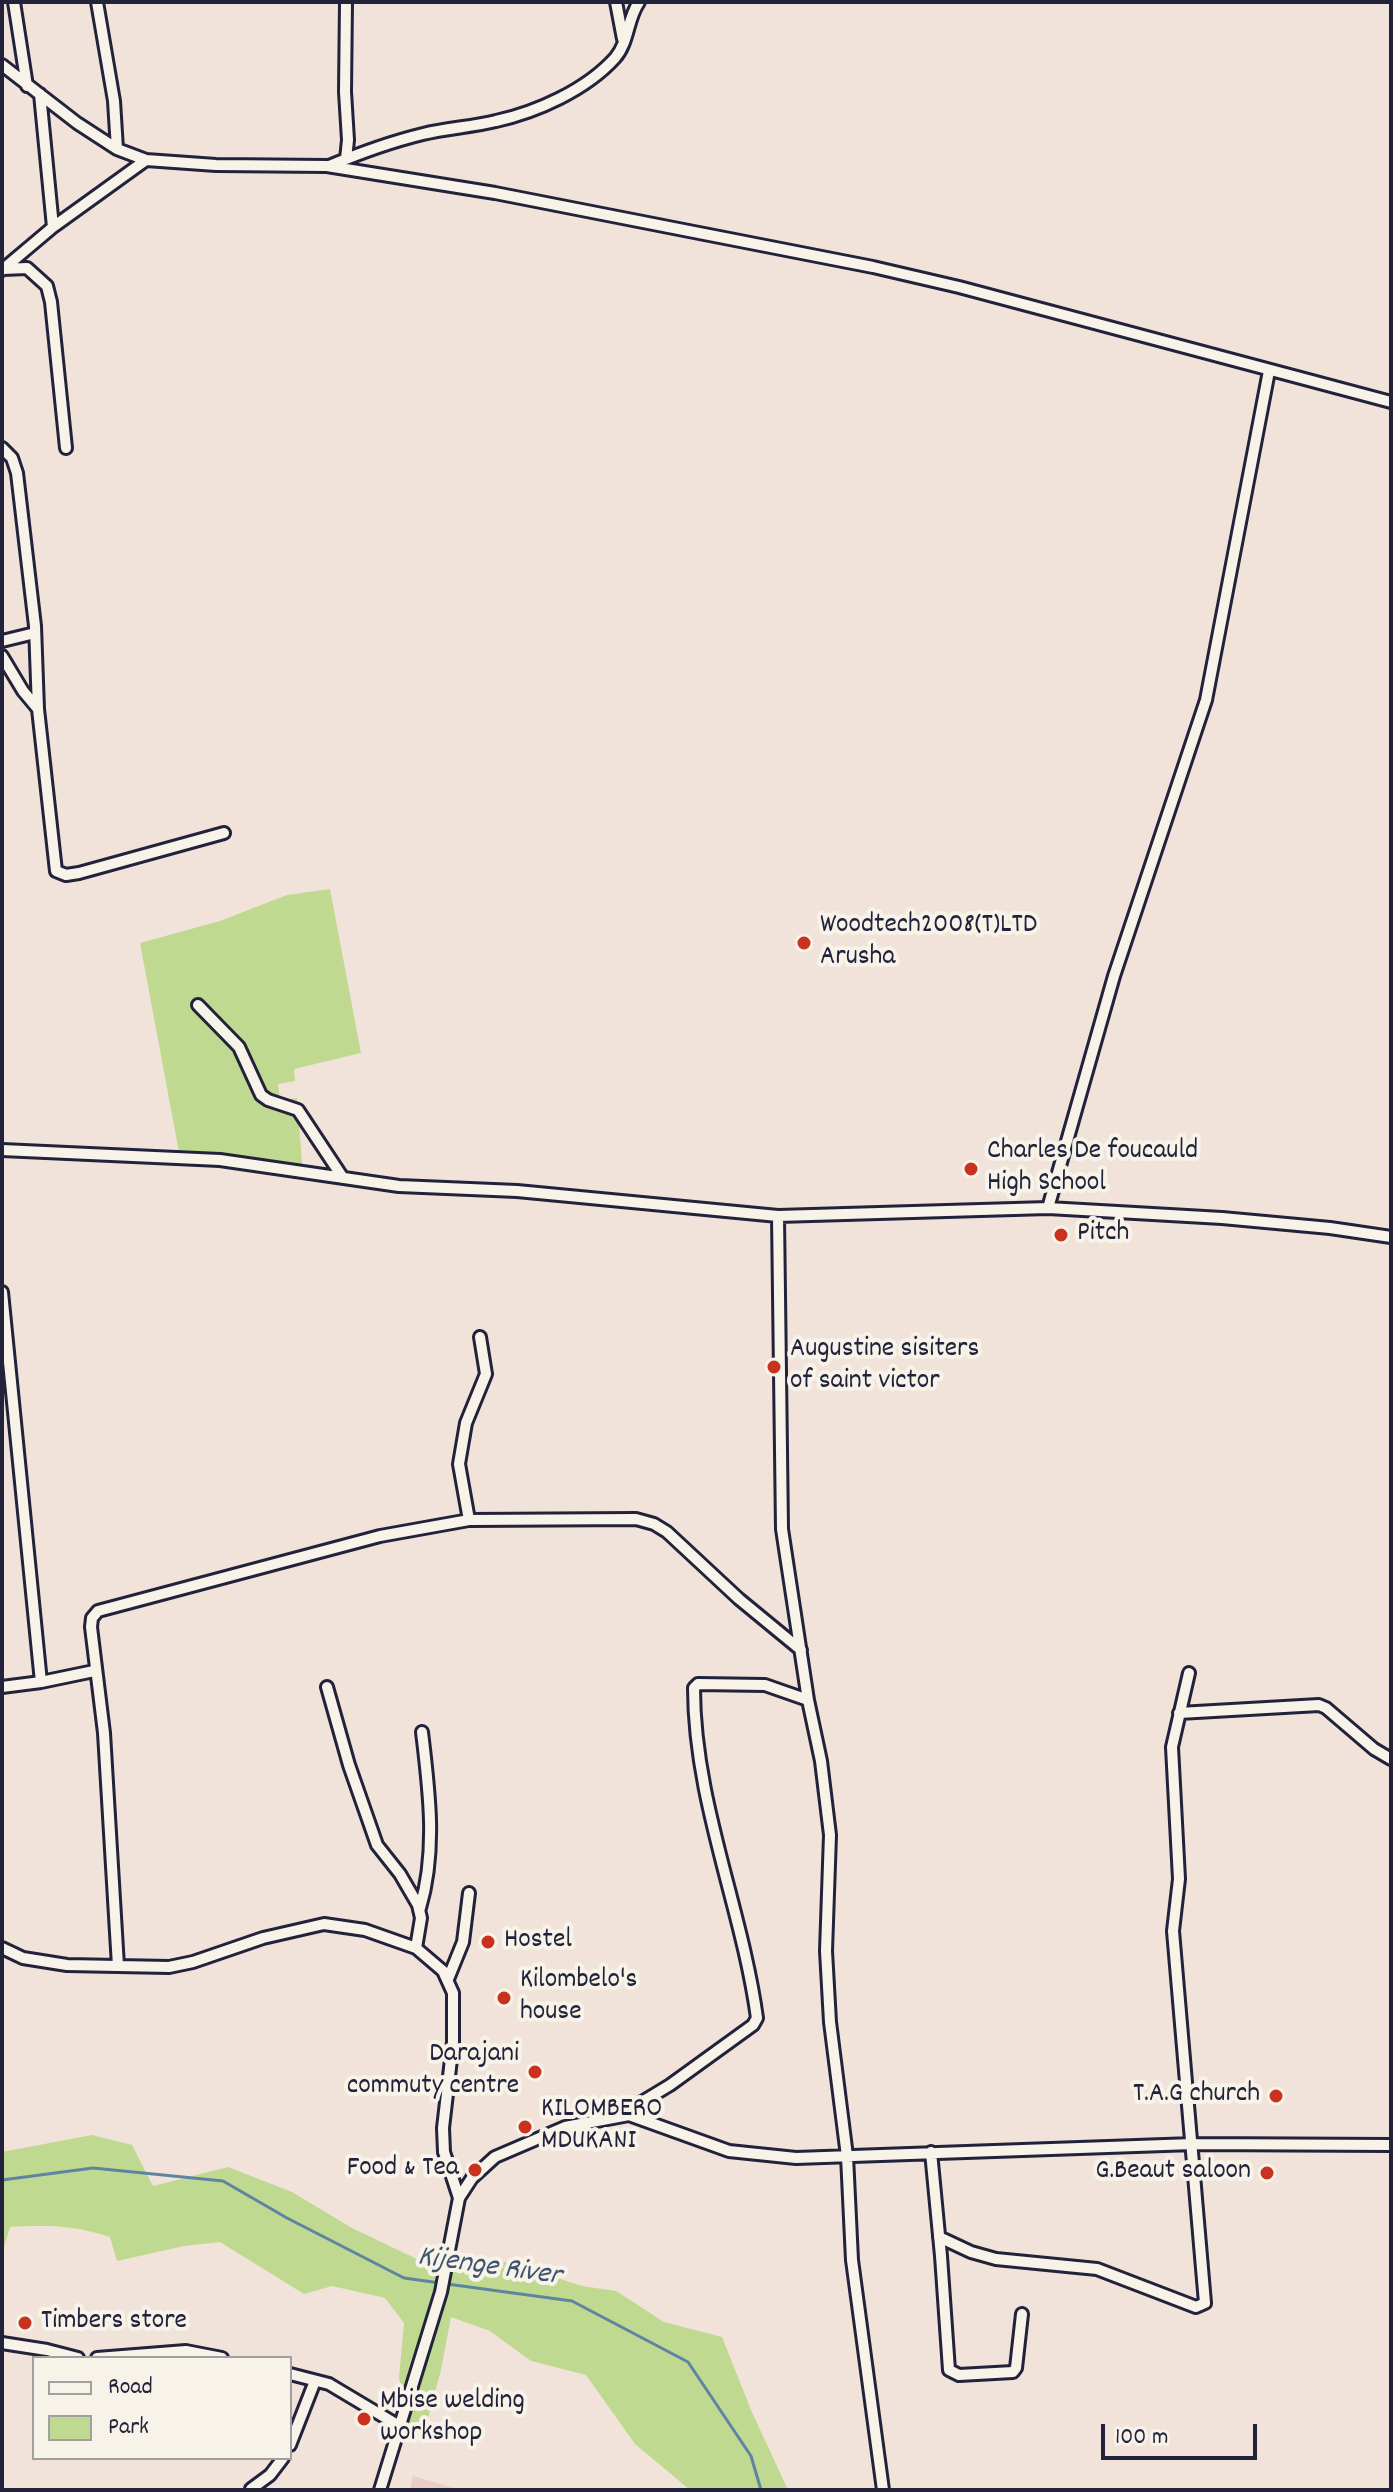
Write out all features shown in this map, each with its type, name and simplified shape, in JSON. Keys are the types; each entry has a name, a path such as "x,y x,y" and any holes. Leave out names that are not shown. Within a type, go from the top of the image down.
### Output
{"street":[{"path":"14,2 27,86"},
{"path":"97,2 114,101 117,149"},
{"path":"346,2 346,159"},
{"path":"616,2 624,44"},
{"path":"327,166 384,144 533,110 587,82 616,57 639,2"},
{"path":"2,65 117,149 146,160 216,165 327,166 495,193 873,267 1160,339 1391,402"},
{"path":"40,94 53,227"},
{"path":"3,269 53,227 146,160"},
{"path":"3,269 27,268 47,286 55,333 66,448"},
{"path":"1048,1208 1114,976 1206,700 1269,371"},
{"path":"2,448 12,458 17,473 56,871 60,874 79,873 224,833"},
{"path":"2,641 35,633"},
{"path":"2,656 38,709"},
{"path":"198,1005 239,1047 261,1095 303,1115 343,1178"},
{"path":"2,1150 220,1160 399,1186 517,1191 778,1216 1048,1208 1222,1218 1391,1237"},
{"path":"778,1216 782,1529 808,1700 821,1761 830,1835 827,1979 832,2046 847,2156 852,2260 883,2490"},
{"path":"2,1292 41,1682"},
{"path":"469,1520 459,1464 466,1423 486,1374 480,1337"},
{"path":"118,1966 104,1733 91,1627 92,1618 98,1611 380,1536 469,1520 636,1519 667,1532 739,1599 801,1650"},
{"path":"2,1687 94,1671"},
{"path":"939,2237 971,2252 996,2259 1097,2269 1201,2306 1206,2300 1173,1941 1179,1879 1172,1747 1189,1673"},
{"path":"621,2115 670,2085 753,2025 757,2018 737,1920 713,1828 697,1728 695,1686 722,1683 765,1685 808,1700"},
{"path":"327,1687 370,1830 377,1845 415,1896 420,1926 416,1948"},
{"path":"1179,1713 1319,1705 1391,1759"},
{"path":"419,1910 427,1874 430,1835 422,1732"},
{"path":"448,1979 463,1942 469,1893"},
{"path":"2,1948 8,1953 39,1961 169,1967 263,1938 324,1924 365,1930 416,1948 436,1963 448,1979 453,1993 454,2013 443,2128 444,2152 459,2198"},
{"path":"380,2490 441,2292 459,2198 482,2168 504,2152 565,2127 632,2115 740,2153 796,2158 1193,2144 1391,2145"},
{"path":"931,2152 946,2363 952,2374 1013,2372 1022,2314"},
{"path":"2,2343 70,2356"},
{"path":"122,2356 186,2351 212,2356"},
{"path":"292,2375 339,2389 401,2427"},
{"path":"292,2440 315,2381"},
{"path":"251,2489 270,2475 281,2460"}],"shaded area":[{"path":"413,2476 461,2490 410,2490"}],"green space":[{"path":"330,889 361,1053 294,1069 295,1081 278,1084 280,1100 297,1098 303,1176 181,1163 140,943 220,921 287,895"},
{"path":"92,2135 132,2145 153,2186 228,2167 292,2192 352,2228 423,2262 508,2262 582,2286 616,2291 664,2322 722,2337 788,2490 690,2490 635,2444 586,2375 531,2361 490,2331 451,2317 427,2422 408,2427 399,2377 404,2323 385,2298 332,2286 304,2294 220,2242 184,2246 117,2261 110,2237 60,2227 10,2227 2,2254 2,2152"}],"waterway":[{"name":"Kijenge River","path":"2,2180 93,2168 223,2181 404,2278 440,2283"},
{"name":"Kijenge River","path":"447,2284 572,2301 688,2362 751,2456 761,2490"}],"place":[{"name":"Woodtech2008(T)LTD Arusha","path":"804,943"},
{"name":"Charles De foucauld High School","path":"971,1169"},
{"name":"Pitch","path":"1061,1235"},
{"name":"Augustine sisiters of saint victor","path":"774,1367"},
{"name":"Hostel","path":"488,1942"},
{"name":"Kilombelo's house","path":"504,1998"},
{"name":"Darajani commuty centre","path":"535,2072"},
{"name":"T.A.G church","path":"1276,2096"},
{"name":"KILOMBERO MDUKANI","path":"525,2127"},
{"name":"Food & Tea","path":"475,2170"},
{"name":"G.Beaut saloon","path":"1267,2173"},
{"name":"Timbers store","path":"25,2323"},
{"name":"Mbise welding workshop","path":"364,2419"}]}
